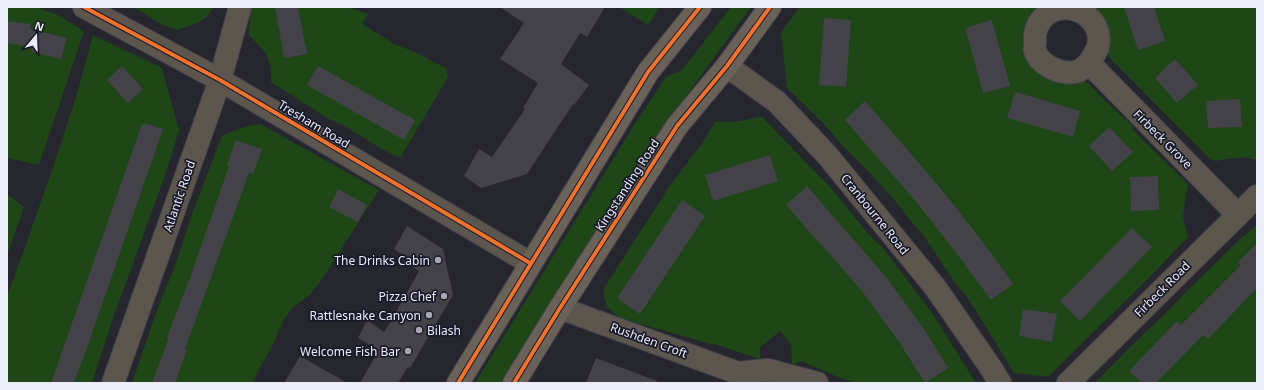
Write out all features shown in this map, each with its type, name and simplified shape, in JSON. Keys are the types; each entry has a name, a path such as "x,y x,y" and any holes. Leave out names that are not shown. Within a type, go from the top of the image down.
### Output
{"main road":[{"path":"458,383 648,72 700,7"},
{"name":"Kingstanding Road","path":"514,383 560,308 677,126 727,66 770,7"}],"street":[{"name":"Tresham Road","path":"84,7 220,80 530,263"},
{"name":"Atlantic Road","path":"113,383 220,80 240,7"},
{"name":"Firbeck Grove","path":"1089,63 1238,214"},
{"name":"Cranbourne Road","path":"727,66 777,102 827,155 935,287 992,368 1000,383"},
{"name":"Firbeck Road","path":"1068,383 1257,196"},
{"name":"Rushden Croft","path":"560,308 736,378 768,370 817,383"}],"green space":[{"path":"7,7 37,8 56,14 84,31 39,165 7,158"},
{"path":"133,7 212,7 210,12 203,20 177,30 163,25"},
{"path":"250,7 348,7 368,14 362,24 396,45 413,51 447,69 448,77 400,158 329,119 271,82 271,68 266,53 249,35"},
{"path":"619,7 660,7 648,25"},
{"path":"731,7 751,7 686,96 579,260 504,383 475,383 635,124 666,77 682,70"},
{"path":"800,7 1043,7 1026,34 1081,80 1088,83 1134,127 1132,129 1188,184 1183,216 1188,237 1141,286 1048,377 1014,373 968,298 956,284 924,236 870,173 842,145 823,123 787,88 781,32"},
{"path":"1090,7 1257,7 1257,160 1241,157 1216,161 1210,159 1110,58 1108,45"},
{"path":"93,35 162,68 179,130 168,167 111,324 92,383 7,383 7,296 53,167 77,94"},
{"path":"762,117 831,188 869,235 883,248 932,313 976,383 856,383 840,378 801,361 792,366 791,344 780,331 760,347 760,359 714,344 620,318 607,307 604,297 604,288 671,184 700,146 715,122 738,121"},
{"path":"260,124 379,190 321,281 310,295 293,307 283,321 275,340 252,383 132,383 155,316 176,263 193,211 222,136 240,128"},
{"path":"7,194 24,207 7,256"},
{"path":"1257,225 1257,383 1095,383 1237,242"}],"building":[{"path":"275,7 298,7 307,54 284,58"},
{"path":"500,7 605,7 587,37 580,33 561,64 589,85 574,105 573,104 527,174 481,188 464,176 479,149 492,157 525,109 523,108 538,83 500,59 524,23"},
{"path":"1124,7 1154,7 1165,41 1138,50"},
{"path":"824,18 851,20 846,87 819,85"},
{"path":"992,20 1010,86 983,93 965,28"},
{"path":"7,21 31,24 30,29 67,38 61,59 31,52 33,47 7,43"},
{"path":"1175,59 1198,85 1177,103 1155,78"},
{"path":"122,66 143,89 128,103 107,80"},
{"path":"318,66 415,120 404,140 307,85"},
{"path":"1015,92 1080,111 1073,137 1007,118"},
{"path":"1240,99 1242,127 1208,128 1206,101"},
{"path":"865,101 937,184 979,237 1013,284 991,300 918,204 845,120"},
{"path":"142,124 148,124 163,129 90,339 74,383 51,383"},
{"path":"1109,127 1133,152 1112,171 1089,146"},
{"path":"236,140 262,149 253,174 249,173 185,349 187,350 175,383 152,383 169,337 167,337 192,272 229,166 227,165"},
{"path":"770,155 778,181 713,201 705,175"},
{"path":"1158,176 1159,210 1131,211 1130,177"},
{"path":"807,186 886,277 924,329 948,368 925,383 899,342 862,291 786,205"},
{"path":"338,189 367,205 358,222 329,207"},
{"path":"682,200 705,216 640,314 617,298"},
{"path":"407,226 443,249 453,295 410,368 408,367 398,383 360,383 379,350 358,338 367,320 384,332 419,271 408,264 411,260 394,249"},
{"path":"1132,228 1152,247 1080,321 1060,301"},
{"path":"1257,243 1257,288 1208,339 1203,335 1156,383 1142,383 1129,371 1177,321 1181,325 1241,265 1238,262"},
{"path":"1023,309 1057,314 1052,342 1019,336"},
{"path":"300,356 347,383 284,383"},
{"path":"596,358 657,381 657,383 586,383"}],"cycle path":[{"path":"84,7 220,80 530,263"},
{"path":"458,383 648,72 700,7"},
{"path":"514,383 560,308 677,126 727,66 770,7"}],"place":[{"name":"The Drinks Cabin","path":"438,260"},
{"name":"Pizza Chef","path":"444,296"},
{"name":"Rattlesnake Canyon","path":"429,315"},
{"name":"Bilash","path":"419,330"},
{"name":"Welcome Fish Bar","path":"408,351"}]}
